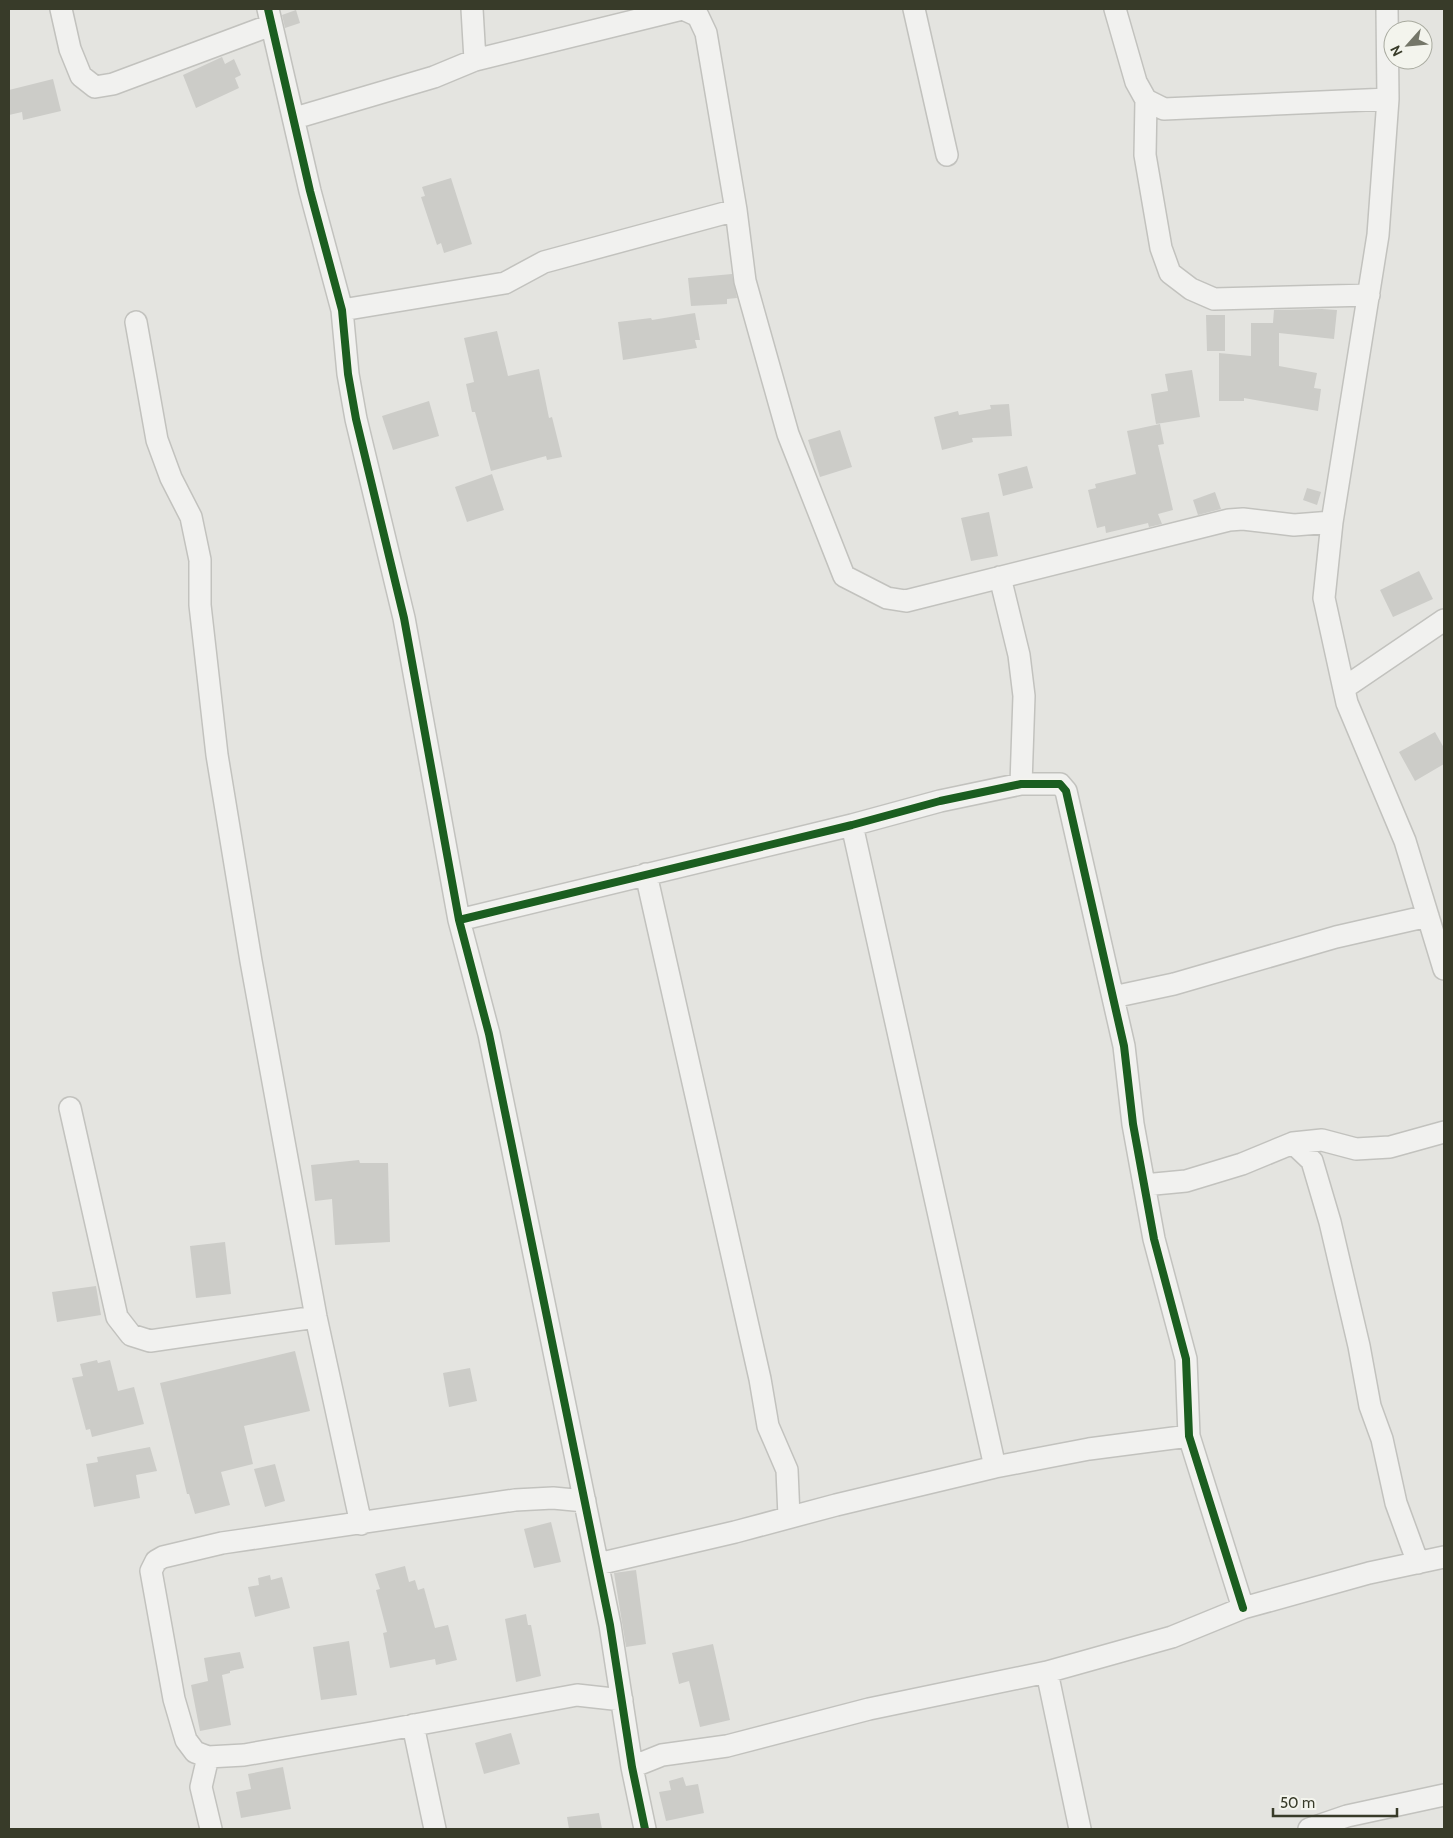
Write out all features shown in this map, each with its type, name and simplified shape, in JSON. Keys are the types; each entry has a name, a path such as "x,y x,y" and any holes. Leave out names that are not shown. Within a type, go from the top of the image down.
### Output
{"street":[{"path":"61,9 70,49 81,76 95,87 113,84 270,17 295,118 310,191 342,310 348,374 356,419 404,618 459,920 489,1034 598,1564 632,1767 645,1829"},
{"path":"472,9 475,60"},
{"path":"914,9 947,156"},
{"path":"1115,9 1136,82 1146,100 1145,156 1161,248 1170,273 1191,290 1214,299 1369,295"},
{"path":"1388,9 1388,99 1378,235 1332,522 1329,565 1324,598 1347,703 1405,841 1444,968"},
{"path":"295,118 434,77 475,60 695,10 706,32 736,210 745,281 788,434 844,576 887,598 906,601 1229,520 1243,519 1294,525 1332,522"},
{"path":"1146,100 1164,109 1388,99"},
{"path":"342,310 505,282 544,262 736,210"},
{"path":"136,322 157,440 172,478 191,517 200,560 200,604 217,755 250,961 316,1317 361,1524"},
{"path":"1000,577 1019,655 1024,696 1021,784"},
{"path":"1344,688 1444,620"},
{"path":"459,920 852,825 940,801 1021,784 1060,784 1066,791 1124,1046 1133,1124 1154,1239 1186,1359 1189,1436 1243,1608"},
{"path":"852,825 995,1467"},
{"path":"646,874 760,1379 768,1426 787,1470 789,1518"},
{"path":"1113,997 1174,984 1336,937 1428,916"},
{"path":"70,1108 117,1317 131,1335 150,1341 316,1317"},
{"path":"1144,1185 1186,1181 1242,1164 1293,1143 1322,1140 1356,1149 1390,1146 1444,1132"},
{"path":"1293,1143 1312,1161 1330,1222 1359,1346 1370,1406 1382,1439 1396,1503 1418,1563"},
{"path":"598,1564 995,1467 1089,1449 1189,1436"},
{"path":"585,1501 553,1498 515,1500 222,1543 163,1557 156,1561 151,1571 177,1707 186,1740 195,1752 208,1757 244,1755 577,1695 622,1700"},
{"path":"632,1767 662,1755 726,1746 869,1709 1047,1672 1172,1637 1243,1608 1369,1573 1444,1557"},
{"path":"1047,1672 1080,1829"},
{"path":"413,1725 435,1829"},
{"path":"208,1757 201,1787 211,1829"},
{"path":"1309,1829 1347,1816 1444,1795"}],"building":[{"path":"296,10 300,23 285,28 282,15"},
{"path":"222,57 225,64 234,59 241,75 235,78 239,88 196,108 183,75"},
{"path":"53,79 61,111 23,120 22,112 9,115 9,90"},
{"path":"451,178 472,244 444,253 441,243 437,245 421,197 425,196 422,187"},
{"path":"732,274 737,298 727,299 727,304 691,306 688,278"},
{"path":"1274,310 1337,310 1334,339 1279,333 1279,366 1317,373 1314,388 1321,389 1318,411 1244,398 1244,401 1219,401 1219,353 1251,356 1251,323 1273,323"},
{"path":"695,313 700,340 695,340 697,348 623,360 618,322 651,318 652,320"},
{"path":"1206,315 1225,315 1225,351 1207,351"},
{"path":"497,331 508,376 539,369 549,418 552,417 562,457 547,460 546,456 491,471 475,412 472,412 466,384 474,382 464,338"},
{"path":"1192,370 1200,417 1156,424 1151,394 1168,391 1165,374"},
{"path":"429,401 439,436 393,450 382,416"},
{"path":"1009,404 1012,436 972,438 973,442 942,450 934,417 958,411 959,415 991,409 990,405"},
{"path":"1160,424 1164,444 1158,445 1173,510 1158,514 1162,524 1149,527 1148,523 1106,533 1105,526 1097,528 1088,490 1096,488 1095,484 1136,474 1127,431"},
{"path":"840,430 852,467 820,477 808,440"},
{"path":"1027,466 1033,488 1003,496 998,474"},
{"path":"492,474 504,510 467,522 455,487"},
{"path":"1307,488 1321,492 1317,505 1303,500"},
{"path":"1215,492 1221,509 1198,515 1193,500"},
{"path":"989,512 998,556 971,561 961,518"},
{"path":"1419,571 1433,599 1393,617 1380,590"},
{"path":"1435,732 1444,748 1444,764 1415,781 1399,752"},
{"path":"359,1160 360,1163 388,1163 390,1242 335,1245 332,1199 315,1201 311,1165"},
{"path":"225,1242 231,1294 196,1298 190,1246"},
{"path":"96,1286 101,1315 57,1322 52,1292"},
{"path":"295,1351 310,1411 244,1426 253,1464 221,1472 230,1505 195,1514 189,1494 187,1494 160,1383"},
{"path":"97,1360 98,1363 110,1360 118,1391 134,1387 144,1424 92,1437 90,1429 86,1430 72,1378 83,1376 80,1364"},
{"path":"470,1368 477,1401 449,1407 443,1373"},
{"path":"150,1447 157,1471 136,1475 140,1498 94,1507 86,1464 98,1462 97,1457"},
{"path":"275,1464 285,1501 265,1507 254,1469"},
{"path":"551,1522 561,1562 534,1568 524,1529"},
{"path":"405,1566 409,1582 415,1580 418,1590 424,1588 435,1628 448,1625 457,1660 436,1665 435,1659 390,1668 383,1633 387,1632 376,1590 380,1589 375,1574"},
{"path":"636,1570 646,1644 626,1647 614,1573"},
{"path":"270,1575 271,1580 282,1577 290,1608 255,1617 248,1587 259,1585 258,1578"},
{"path":"526,1614 528,1625 531,1625 541,1676 516,1682 505,1619"},
{"path":"349,1641 357,1695 321,1700 313,1647"},
{"path":"713,1644 730,1720 700,1727 689,1681 679,1684 672,1653"},
{"path":"240,1652 244,1668 222,1675 231,1725 200,1731 191,1685 208,1681 204,1658"},
{"path":"511,1733 520,1764 484,1774 475,1743"},
{"path":"283,1767 291,1809 241,1818 236,1792 251,1789 248,1774"},
{"path":"683,1777 686,1786 698,1784 704,1813 666,1821 659,1792 671,1790 669,1781"},
{"path":"599,1813 602,1829 569,1829 567,1817"}],"cycle path":[{"path":"268,9 310,191 342,310 348,374 356,419 404,618 459,920 489,1034 610,1625 632,1767 645,1829"},
{"path":"459,920 852,825 940,801 1021,784 1060,784 1066,791 1124,1046 1133,1124 1154,1239 1186,1359 1189,1436 1243,1608"}]}
